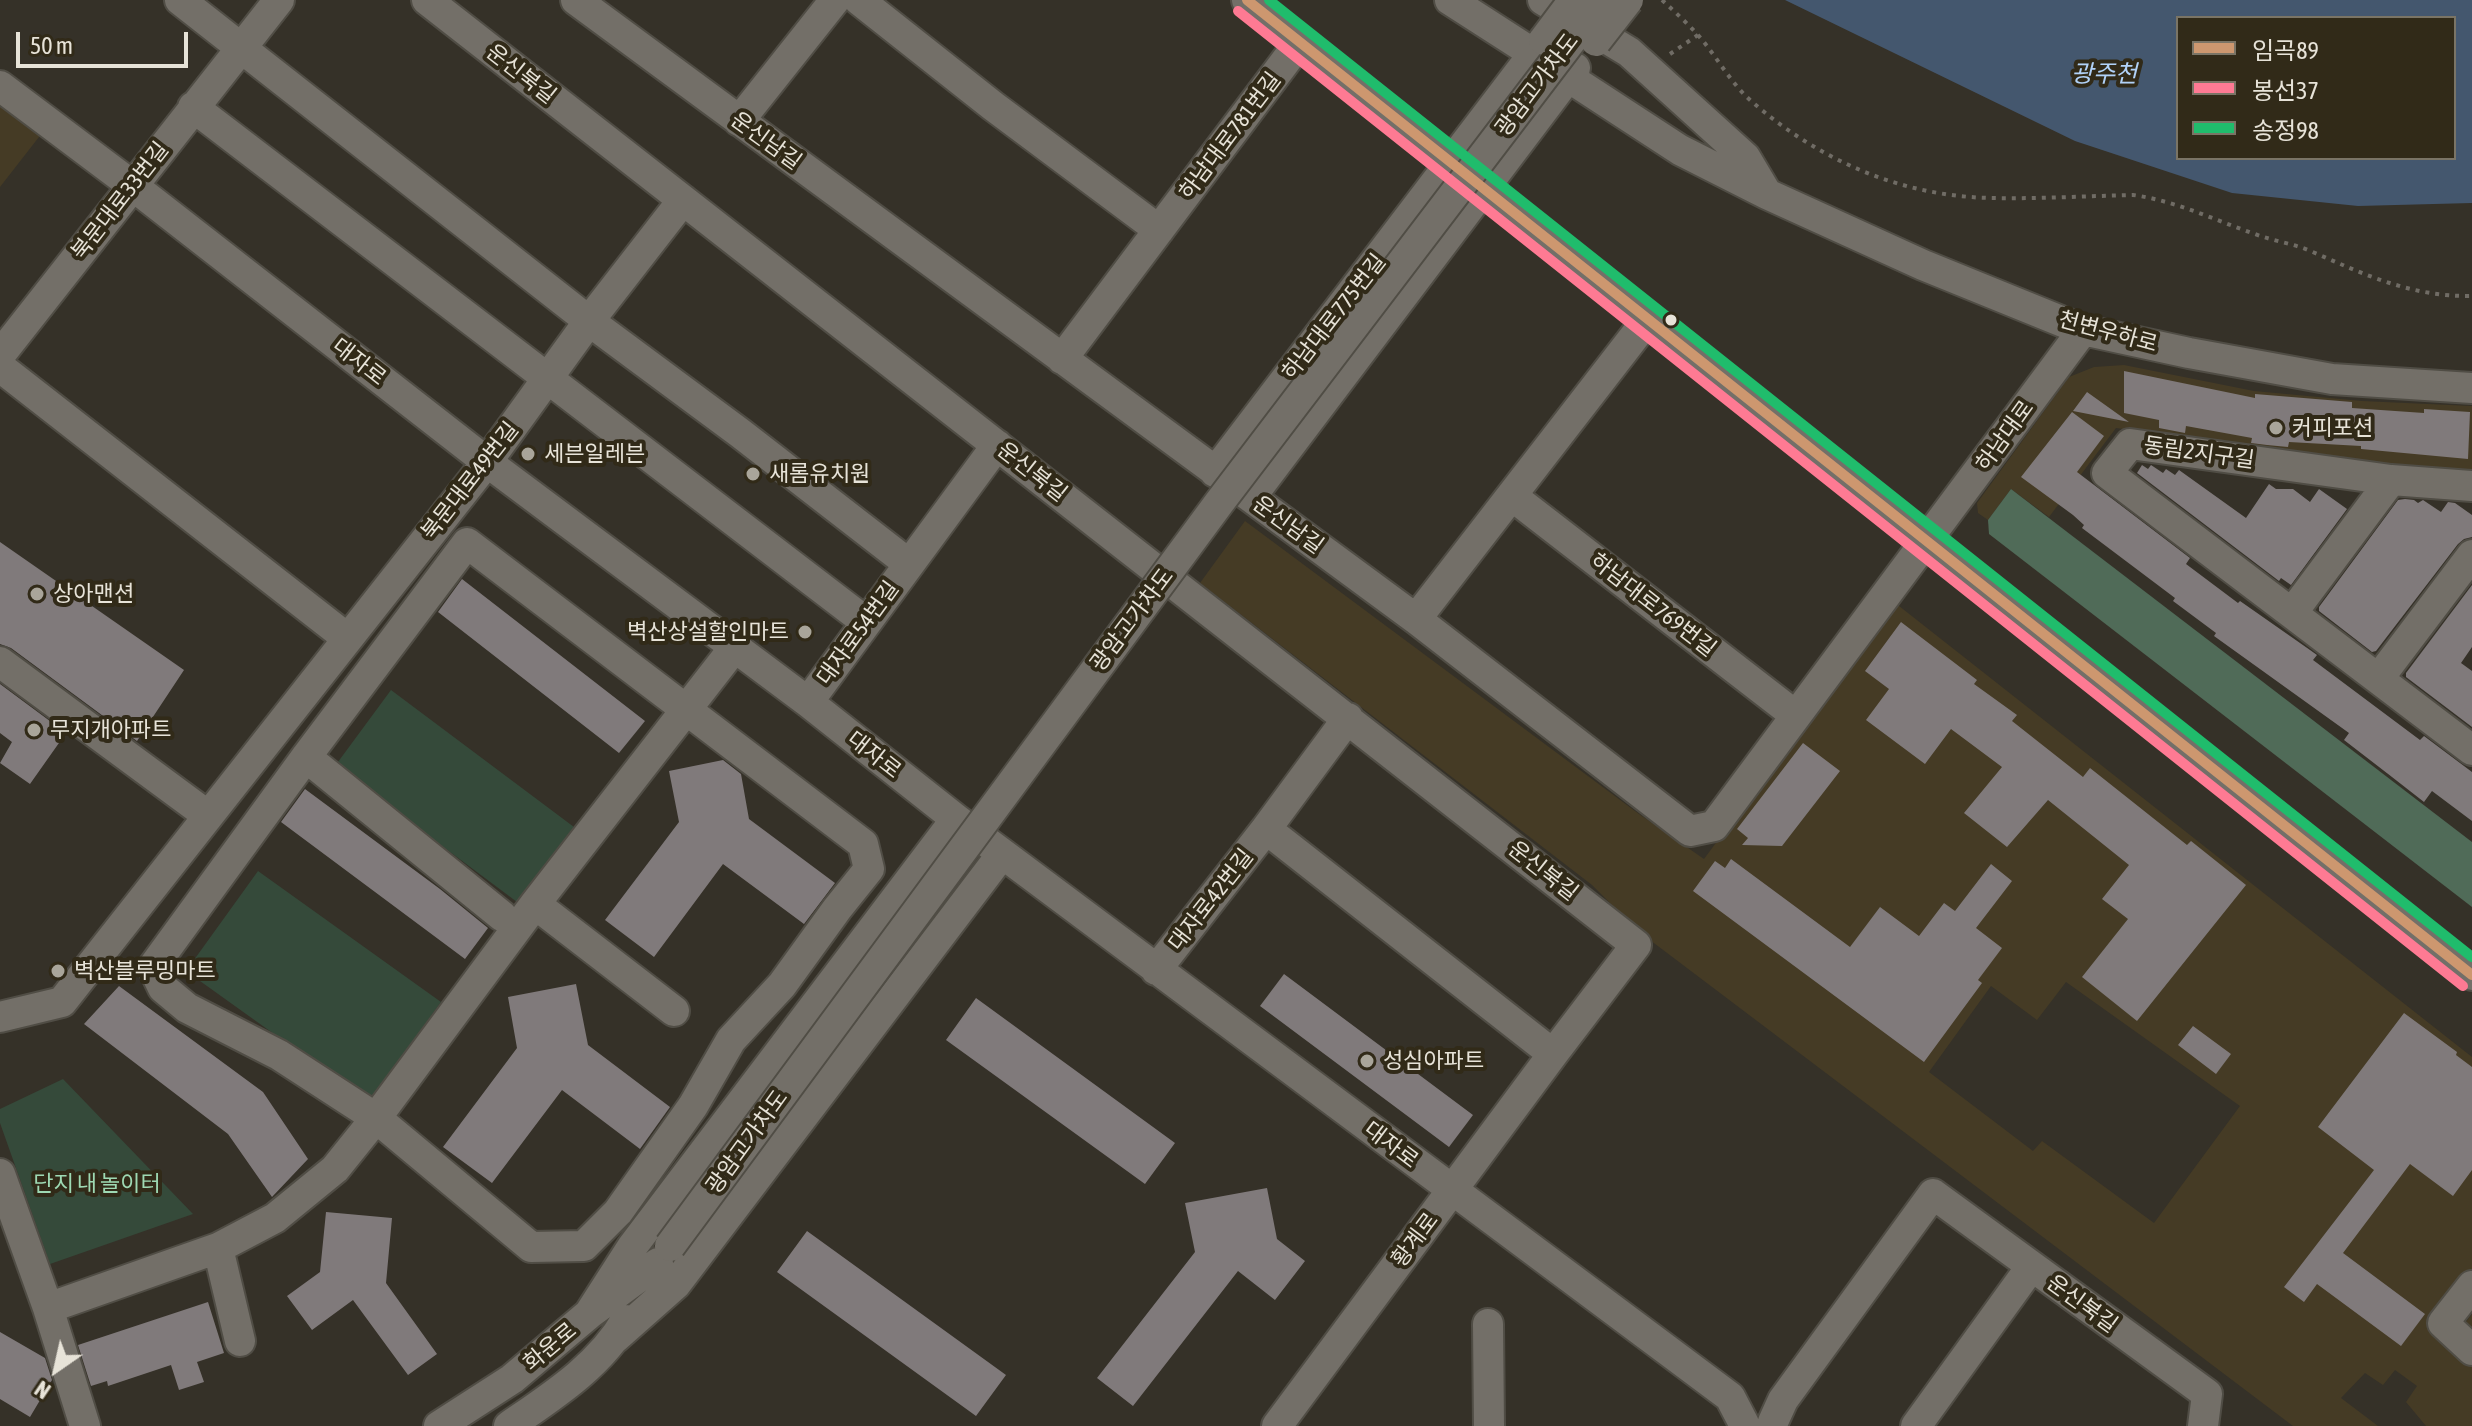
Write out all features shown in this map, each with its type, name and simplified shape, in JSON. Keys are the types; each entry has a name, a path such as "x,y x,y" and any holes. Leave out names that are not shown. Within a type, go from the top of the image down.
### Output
{"street":[{"path":"180,0 589,321"},
{"name":"북문대로33번길","path":"0,355 279,0"},
{"name":"운신북길","path":"427,0 1636,945"},
{"name":"운신남길","path":"576,0 1416,619 1690,831 1714,826 1928,542"},
{"path":"739,121 835,0"},
{"path":"859,0 993,106 1159,230"},
{"path":"1247,0 2472,975"},
{"path":"1450,0 1539,47"},
{"path":"1543,0 1629,52 1745,157 1767,194"},
{"path":"1452,163 1574,0"},
{"name":"광암고가차도","path":"664,1254 1219,503 1602,0"},
{"path":"1484,188 1628,0"},
{"name":"하남대로781번길","path":"1062,359 1300,42"},
{"name":"천변우하로","path":"1572,72 1680,150 1767,194 1923,265 2083,330 2332,379 2472,388"},
{"name":"대자로","path":"0,86 487,462 808,702 1002,854 1730,1397 1760,1425 1783,1400 1933,1194"},
{"path":"193,107 866,622"},
{"name":"하남대로775번길","path":"1215,472 1452,163"},
{"name":"하남대로775번길","path":"1251,497 1484,188"},
{"name":"북문대로49번길","path":"0,1017 62,1002 487,462 589,321 683,200"},
{"path":"1416,619 1648,319"},
{"name":"대자로54번길","path":"589,321 909,564"},
{"name":"하남대로","path":"1928,542 2083,330"},
{"path":"0,367 347,638"},
{"name":"동림2지구길","path":"2472,486 2391,480 2130,444 2107,473 2472,749"},
{"name":"대자로54번길","path":"808,702 997,445"},
{"path":"2292,613 2391,480"},
{"name":"하남대로769번길","path":"1512,496 1795,715"},
{"path":"467,543 863,844 869,869 782,985 731,1040 693,1106 618,1212 584,1246 531,1247 376,1118 279,1055 187,1008 163,988 153,967 306,757 467,543"},
{"path":"2379,678 2472,555"},
{"path":"48,1308 218,1248 275,1218 335,1169 734,648"},
{"path":"0,662 207,815"},
{"name":"대자로42번길","path":"1156,970 1348,718"},
{"path":"306,757 502,916"},
{"path":"589,1314 632,1247 956,819"},
{"name":"대자로42번길","path":"1266,829 1553,1054"},
{"path":"615,1338 676,1284 1002,854"},
{"path":"535,904 674,1011"},
{"name":"황계로","path":"1277,1426 1636,945"},
{"path":"0,1174 48,1308 85,1426"},
{"name":"운신북길","path":"1933,1194 2207,1394 2203,1426"},
{"path":"218,1248 240,1341"},
{"name":"화운로","path":"439,1426 512,1379 664,1254"},
{"name":"화운로","path":"509,1426 550,1398 615,1338 664,1254"},
{"path":"1916,1426 2031,1267"},
{"path":"2472,1286 2443,1323 2472,1350"},
{"path":"1488,1324 1489,1426"}],"path":[{"path":"1662,0 1698,35 1747,98 1764,112 1822,153 1890,182 1921,190 1990,198 2133,195 2154,198 2258,235 2290,243 2397,286 2423,293 2472,296"},
{"path":"1647,68 1698,35"}],"shaded area":[{"path":"0,93 46,128 0,187"},
{"path":"2124,365 2254,391 2362,401 2472,406 2472,471 2397,467 2116,428 2049,517 2011,489 1988,520 1978,513 1977,503 2069,377 2094,367"},
{"path":"1245,521 1704,859 1894,602 2472,1057 2472,1276 2449,1344 2472,1314 2472,1426 2426,1426 2406,1402 2417,1386 2395,1370 2383,1385 2365,1373 2341,1398 2378,1426 2293,1426 1638,931 1592,885 1200,583","holes":["2066,982 2240,1106 2154,1223 2042,1141 2033,1151 1929,1072 1991,986 2037,1020"]}],"green space":[{"path":"2011,489 2472,842 2472,907 1989,534 1988,520"},
{"path":"391,690 574,827 517,902 335,766"},
{"path":"258,871 441,1002 369,1102 186,971"},
{"name":"단지 내 놀이터","path":"63,1079 193,1214 50,1264 0,1123 0,1109"}],"water":[{"name":"광주천","path":"1785,0 2472,0 2472,203 2358,206 2232,193 2075,141"}],"building":[{"path":"2124,371 2255,398 2255,394 2352,402 2352,408 2424,413 2424,409 2470,412 2468,459 2361,449 2361,446 2289,442 2288,447 2267,445 2251,443 2252,438 2186,426 2185,433 2159,428 2159,420 2124,413"},
{"path":"2087,392 2129,422 2073,411"},
{"path":"2072,412 2104,436 2077,472 2190,558 2186,564 2317,655 2313,660 2420,740 2424,736 2472,772 2472,821 2432,791 2424,802 2344,740 2349,733 2214,636 2216,633 2173,601 2175,598 2082,528 2084,525 2073,515 2021,477"},
{"path":"2142,465 2148,469 2151,465 2163,473 2166,469 2175,475 2179,470 2246,518 2269,484 2276,489 2293,489 2310,502 2319,489 2347,509 2291,585 2281,578 2279,581 2137,473"},
{"path":"2398,500 2418,503 2423,500 2441,512 2448,502 2455,503 2472,515 2472,537 2458,544 2376,651 2372,652 2319,611 2319,607"},
{"name":"상아맨션","path":"0,542 184,670 137,741 11,648 0,644"},
{"path":"462,579 645,721 619,753 438,612"},
{"path":"2472,585 2472,647 2461,663 2472,671 2472,727 2406,677 2406,673"},
{"path":"1901,622 1977,680 1974,684 2017,715 2012,721 2083,777 2090,768 2187,845 2191,841 2246,885 2137,1021 2082,977 2128,919 2102,899 2129,865 2048,800 2007,847 1964,813 2002,767 1951,729 1925,764 1866,720 1889,689 1865,671"},
{"name":"무지개아파트","path":"0,684 66,733 30,784 0,763 12,742 0,733"},
{"path":"1803,743 1840,771 1782,846 1742,845 1748,838 1737,829"},
{"path":"723,760 741,774 749,819 835,883 804,924 723,864 654,957 605,920 679,822 669,771"},
{"path":"305,789 488,928 465,959 281,822"},
{"path":"1731,859 1850,947 1880,907 1919,936 1944,903 1955,911 1991,864 2012,881 1976,928 2002,948 1978,980 1982,983 1924,1062 1693,891 1715,861 1725,868"},
{"name":"성심아파트","path":"1284,974 1473,1115 1449,1147 1260,1006"},
{"path":"576,984 588,1045 670,1107 640,1149 562,1090 492,1183 443,1147 517,1048 508,997"},
{"path":"119,986 263,1092 308,1159 272,1197 228,1134 84,1024"},
{"path":"976,998 1175,1143 1145,1184 946,1040"},
{"path":"2404,1013 2457,1052 2456,1055 2472,1067 2472,1170 2453,1196 2410,1164 2343,1253 2425,1314 2401,1346 2317,1284 2304,1302 2284,1287 2374,1170 2318,1127"},
{"path":"2193,1026 2231,1054 2216,1074 2178,1045"},
{"path":"1267,1188 1277,1239 1305,1261 1275,1300 1238,1271 1133,1406 1097,1378 1195,1252 1185,1203"},
{"path":"326,1212 392,1218 386,1283 437,1354 408,1375 353,1300 312,1330 287,1296 320,1272"},
{"path":"807,1231 1006,1375 976,1416 777,1272"},
{"path":"208,1302 224,1353 197,1362 204,1382 179,1390 171,1365 108,1386 107,1381 91,1386 78,1345"},
{"path":"0,1332 45,1358 52,1380 30,1417 0,1399"}],"transit line":[{"name":"임곡89","path":"1247,0 2472,975"},
{"name":"송정98","path":"1269,0 2472,957"},
{"name":"봉선37","path":"1238,11 2463,986"}],"place":[{"name":"커피포션","path":"2276,428"},
{"name":"세븐일레븐","path":"528,454"},
{"name":"새롬유치원","path":"753,474"},
{"name":"상아맨션","path":"37,594"},
{"name":"벽산상설할인마트","path":"805,632"},
{"name":"무지개아파트","path":"34,730"},
{"name":"벽산블루밍마트","path":"58,971"},
{"name":"성심아파트","path":"1367,1061"}]}
